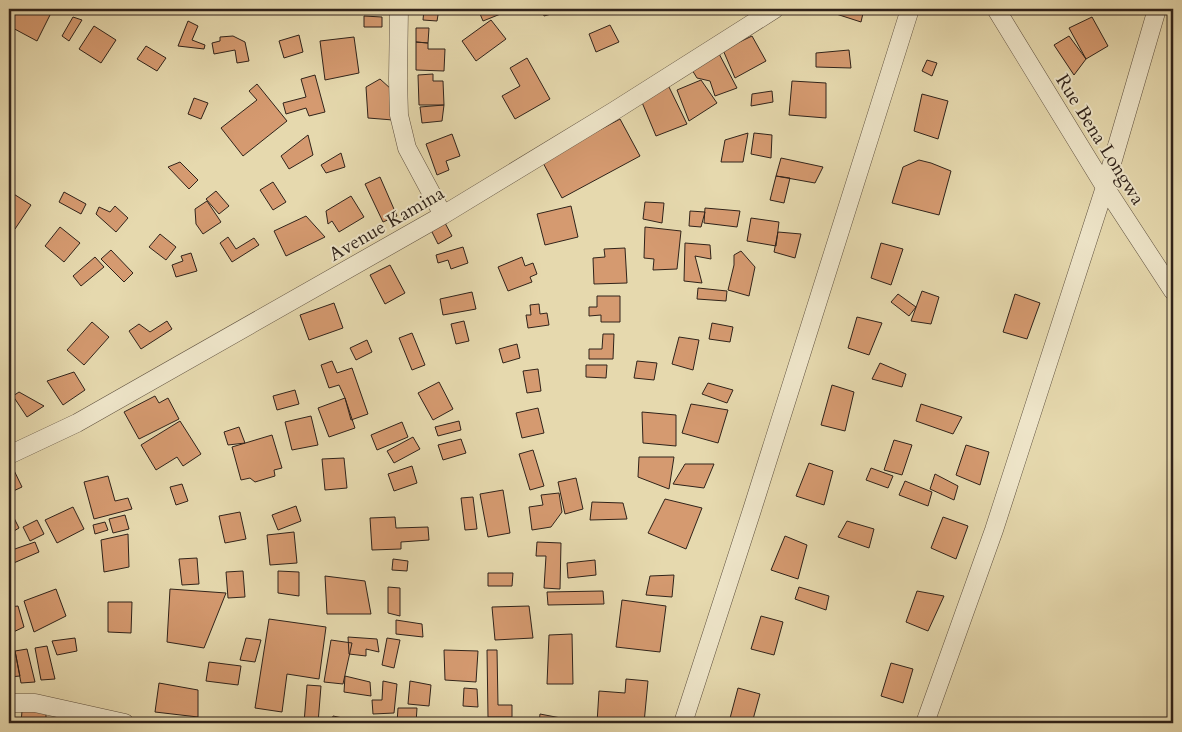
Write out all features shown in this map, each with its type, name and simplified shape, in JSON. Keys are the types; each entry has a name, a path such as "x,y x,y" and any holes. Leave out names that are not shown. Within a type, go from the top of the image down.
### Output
{"street":[{"path":"399,9 399,115 407,148 443,215"},
{"name":"Avenue Kamina","path":"9,455 78,423 443,215 614,111 775,9"},
{"path":"683,723 910,9"},
{"name":"Rue Bena Longwa","path":"996,9 1105,187 1173,291"},
{"path":"925,723 994,530 1105,187 1157,9"},
{"path":"9,703 35,703 125,723"}],"building":[{"path":"18,9 42,9 51,13 37,41 9,26"},
{"path":"424,9 439,9 437,21 423,20"},
{"path":"478,9 501,9 503,13 483,21"},
{"path":"542,9 569,9 544,16"},
{"path":"830,9 864,9 861,22 830,12"},
{"path":"364,16 382,17 382,27 364,27"},
{"path":"73,17 82,20 69,41 62,36"},
{"path":"1092,17 1108,46 1086,59 1069,28"},
{"path":"491,20 506,39 476,61 462,41"},
{"path":"188,21 198,26 192,40 205,45 204,49 178,46"},
{"path":"610,25 619,42 596,52 589,34"},
{"path":"94,26 116,40 101,63 79,49"},
{"path":"416,28 429,28 428,43 416,42"},
{"path":"299,35 303,52 284,58 279,41"},
{"path":"233,36 245,42 249,61 237,63 235,50 214,54 212,43 220,41 220,37"},
{"path":"752,36 766,61 735,78 723,50"},
{"path":"1069,36 1086,59 1074,75 1054,45"},
{"path":"354,37 359,73 325,80 320,41"},
{"path":"416,42 428,43 428,49 445,49 444,71 416,70"},
{"path":"146,46 166,58 157,71 137,59"},
{"path":"716,48 737,88 715,96 710,81 697,78 689,65"},
{"path":"849,50 851,68 816,67 816,53"},
{"path":"527,58 550,99 515,119 502,96 520,86 510,68"},
{"path":"927,60 937,63 932,76 922,71"},
{"path":"433,74 433,81 443,81 444,105 419,105 418,75"},
{"path":"315,75 325,112 309,116 306,108 286,114 283,103 306,97 301,79"},
{"path":"380,79 391,89 393,120 368,118 366,87"},
{"path":"701,80 717,103 689,121 677,90"},
{"path":"792,81 826,83 826,118 789,115"},
{"path":"257,84 287,121 243,156 221,128 257,100 249,91"},
{"path":"668,85 687,124 656,136 641,100"},
{"path":"772,91 773,102 751,106 752,94"},
{"path":"922,94 948,101 938,139 914,131"},
{"path":"194,98 208,103 201,119 188,114"},
{"path":"444,105 442,121 422,123 420,107"},
{"path":"620,119 640,156 562,198 542,161"},
{"path":"748,133 743,162 721,162 725,140"},
{"path":"754,133 772,135 771,158 751,154"},
{"path":"452,134 460,156 446,161 449,170 437,175 426,144"},
{"path":"308,135 313,155 289,169 281,156"},
{"path":"341,153 345,167 326,173 321,165"},
{"path":"781,158 823,167 815,183 776,176"},
{"path":"919,160 951,171 939,215 892,203 903,167"},
{"path":"180,162 198,180 189,189 168,167"},
{"path":"776,176 790,178 784,203 770,200"},
{"path":"380,177 397,216 383,222 365,184"},
{"path":"273,182 286,202 273,210 260,190"},
{"path":"9,191 31,205 15,229 9,225"},
{"path":"216,191 229,206 219,214 206,199"},
{"path":"64,192 86,204 81,214 59,202"},
{"path":"351,196 364,217 339,232 332,221 328,224 326,211"},
{"path":"207,201 221,222 203,234 196,224 195,209"},
{"path":"645,202 664,203 662,223 643,219"},
{"path":"115,206 128,218 116,232 96,214 99,207 110,212"},
{"path":"571,206 578,237 545,245 537,214"},
{"path":"705,208 740,211 737,227 704,223"},
{"path":"690,211 705,212 701,227 689,226"},
{"path":"306,216 325,237 286,256 274,231"},
{"path":"751,218 779,222 776,246 747,241"},
{"path":"445,223 452,236 438,244 431,230"},
{"path":"60,227 80,243 64,262 45,246"},
{"path":"645,227 681,231 677,269 653,270 654,259 644,258"},
{"path":"778,232 801,234 795,258 774,252"},
{"path":"160,234 176,247 166,260 149,247"},
{"path":"228,237 236,249 254,238 259,245 232,262 220,243"},
{"path":"685,243 710,245 711,259 695,256 702,283 684,281"},
{"path":"881,243 903,249 891,285 871,278"},
{"path":"463,247 468,263 451,269 448,260 438,263 436,255"},
{"path":"625,248 627,283 594,284 593,258 605,257 604,249"},
{"path":"111,250 133,273 124,282 101,259"},
{"path":"741,251 755,267 749,296 728,290 734,265 734,255"},
{"path":"191,253 197,271 176,277 172,265 183,261 181,256"},
{"path":"95,257 104,267 81,286 73,276"},
{"path":"522,257 525,266 533,263 537,274 530,277 532,282 508,291 498,267"},
{"path":"390,265 405,293 385,304 370,275"},
{"path":"698,288 727,291 726,301 697,299"},
{"path":"922,291 939,297 931,324 911,321"},
{"path":"472,292 476,309 443,315 440,299"},
{"path":"898,294 916,307 909,316 891,302"},
{"path":"1015,294 1040,303 1027,339 1003,332"},
{"path":"597,296 620,296 620,322 601,322 601,315 589,316 589,307 597,307"},
{"path":"334,303 343,328 309,340 300,315"},
{"path":"539,304 540,314 547,313 549,325 528,328 526,315 531,315 530,305"},
{"path":"857,317 882,323 869,355 848,348"},
{"path":"167,321 172,329 141,349 129,331 139,324 150,332"},
{"path":"464,321 469,341 456,344 451,324"},
{"path":"92,322 109,337 84,365 67,350"},
{"path":"712,323 733,327 730,342 709,339"},
{"path":"412,333 425,365 412,370 399,338"},
{"path":"603,334 614,334 613,359 589,359 589,349 602,349"},
{"path":"679,337 699,340 693,370 672,364"},
{"path":"367,340 372,352 356,360 350,348"},
{"path":"517,344 520,358 503,363 499,349"},
{"path":"332,361 337,373 352,368 368,414 351,420 339,385 329,388 321,365"},
{"path":"637,361 657,363 654,380 634,378"},
{"path":"880,363 906,374 902,387 872,379"},
{"path":"586,365 607,365 606,378 586,377"},
{"path":"538,369 541,391 527,393 523,371"},
{"path":"74,372 85,390 63,405 47,381"},
{"path":"439,382 453,409 433,420 418,393"},
{"path":"708,383 733,390 727,403 702,394"},
{"path":"832,385 854,392 845,431 821,425"},
{"path":"295,390 299,404 277,410 273,396"},
{"path":"19,392 44,406 27,417 13,396"},
{"path":"155,396 159,403 168,398 179,419 139,439 124,412"},
{"path":"345,398 355,428 329,437 318,408"},
{"path":"691,404 728,410 718,443 682,433"},
{"path":"921,404 962,417 953,434 916,421"},
{"path":"538,408 544,433 522,438 516,413"},
{"path":"642,412 676,415 676,446 643,443"},
{"path":"311,416 318,445 292,450 285,422"},
{"path":"180,421 201,454 183,466 177,457 156,470 141,445"},
{"path":"459,421 461,430 438,436 435,427"},
{"path":"402,422 408,437 377,450 371,435"},
{"path":"239,427 245,443 228,445 224,432"},
{"path":"272,435 282,468 274,470 275,476 255,482 250,478 241,480 232,447"},
{"path":"413,437 420,449 394,463 387,451"},
{"path":"461,439 466,453 443,460 438,445"},
{"path":"894,440 912,445 902,475 884,470"},
{"path":"966,445 989,452 980,485 956,475"},
{"path":"533,450 544,486 530,490 519,454"},
{"path":"639,457 674,457 669,489 638,477"},
{"path":"344,458 347,488 325,490 322,459"},
{"path":"9,463 22,487 9,493"},
{"path":"809,463 833,471 824,505 796,496"},
{"path":"685,464 714,464 704,488 673,484"},
{"path":"412,466 417,483 394,491 388,474"},
{"path":"871,468 893,476 888,488 866,480"},
{"path":"935,474 958,486 954,500 930,489"},
{"path":"108,476 115,501 128,498 132,509 94,519 84,482"},
{"path":"576,478 583,509 565,514 558,482"},
{"path":"905,481 932,492 928,506 899,495"},
{"path":"182,484 188,501 176,505 170,487"},
{"path":"503,490 510,533 488,537 480,494"},
{"path":"559,493 562,512 551,527 532,530 529,507 543,505 541,495"},
{"path":"473,497 477,529 465,530 461,498"},
{"path":"665,499 702,508 686,549 648,533"},
{"path":"592,502 623,503 627,519 590,520"},
{"path":"296,506 301,521 278,530 272,515"},
{"path":"73,507 84,529 57,543 45,520"},
{"path":"240,512 246,539 225,543 219,516"},
{"path":"125,515 129,529 113,533 109,519"},
{"path":"395,517 396,528 428,527 429,540 401,542 401,549 372,550 370,518"},
{"path":"943,517 968,526 956,559 931,548"},
{"path":"14,518 19,528 9,534 9,521"},
{"path":"37,520 44,534 30,541 23,527"},
{"path":"847,521 874,529 869,548 838,537"},
{"path":"105,522 108,530 95,534 93,525"},
{"path":"294,532 297,563 270,565 267,535"},
{"path":"128,534 129,567 104,572 101,540"},
{"path":"785,536 807,545 798,579 771,570"},
{"path":"35,542 39,552 9,565 9,551"},
{"path":"537,542 561,543 560,589 544,588 546,556 536,556"},
{"path":"197,558 199,584 182,585 179,559"},
{"path":"393,559 408,561 407,571 392,570"},
{"path":"595,560 596,575 568,578 567,563"},
{"path":"243,571 245,597 228,598 226,572"},
{"path":"278,571 299,572 299,596 278,593"},
{"path":"488,573 513,573 512,586 488,586"},
{"path":"674,575 672,597 646,595 650,576"},
{"path":"325,576 365,581 371,614 327,614"},
{"path":"388,587 400,588 400,616 388,613"},
{"path":"799,587 829,596 826,610 795,599"},
{"path":"56,589 66,616 34,632 24,601"},
{"path":"170,589 226,593 204,648 167,642"},
{"path":"603,591 604,604 548,605 547,592"},
{"path":"917,591 944,596 928,631 906,622"},
{"path":"622,600 666,606 660,652 616,647"},
{"path":"108,602 132,602 131,633 108,632"},
{"path":"18,606 24,627 9,634 9,607"},
{"path":"529,606 533,638 495,640 492,607"},
{"path":"761,616 783,622 774,655 751,649"},
{"path":"269,619 326,627 319,679 287,674 282,712 255,708"},
{"path":"396,620 422,624 423,637 396,634"},
{"path":"572,634 573,684 547,684 549,635"},
{"path":"348,637 377,639 379,652 366,649 366,656 349,654"},
{"path":"75,638 77,651 57,655 52,641"},
{"path":"246,638 261,640 255,662 240,660"},
{"path":"387,638 400,640 394,668 382,665"},
{"path":"331,640 352,643 343,684 324,682"},
{"path":"47,646 55,679 41,680 35,648"},
{"path":"27,649 35,682 21,683 15,651"},
{"path":"444,650 478,651 476,682 445,680"},
{"path":"487,650 497,650 498,705 512,705 512,717 488,717"},
{"path":"15,651 20,676 9,677 9,652"},
{"path":"209,662 241,666 238,685 206,681"},
{"path":"891,663 913,669 903,703 881,696"},
{"path":"345,676 370,682 371,696 344,692"},
{"path":"626,679 648,681 644,723 597,723 599,691 625,693"},
{"path":"383,681 397,684 394,713 373,714 372,700 382,700"},
{"path":"410,681 431,685 429,706 408,704"},
{"path":"159,683 198,690 198,717 155,712"},
{"path":"307,685 321,686 318,723 304,723"},
{"path":"464,688 477,689 478,707 463,706"},
{"path":"738,688 760,694 752,723 729,722"},
{"path":"398,708 417,708 416,723 397,723"},
{"path":"46,710 46,723 21,723 22,711"},
{"path":"540,714 566,719 565,723 539,723"},
{"path":"333,716 362,722 331,723"}]}
